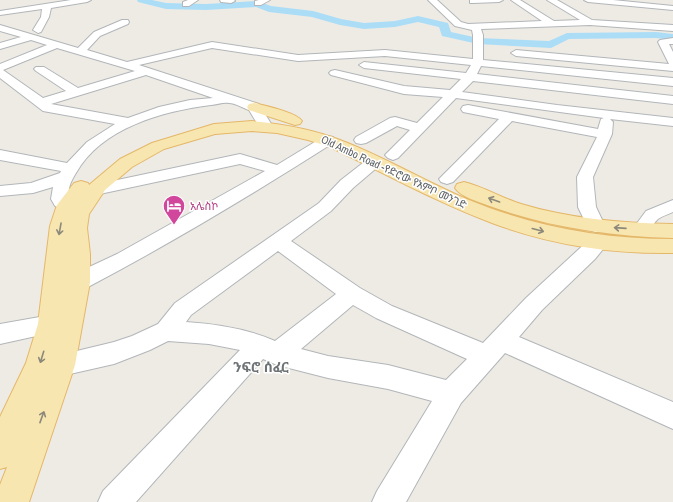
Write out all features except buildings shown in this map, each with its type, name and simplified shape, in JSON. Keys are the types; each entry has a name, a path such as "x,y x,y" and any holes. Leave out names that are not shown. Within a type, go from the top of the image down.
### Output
{"main road":[{"name":"Old Ambo Road -የድሮው የአምቦ መንገድ","path":"0,454 40,363 50,324 60,226 67,205 97,171 134,149 169,134 253,116 294,121 345,133 476,194 597,234 622,245 673,246"},
{"name":"Old Ambo Road -የድሮው የአምቦ መንገድ","path":"10,502 61,365 78,282 79,254 77,228 82,209 98,186 120,167 158,146 253,116 328,140 496,218 551,234 597,234 641,230 673,231"}],"street":[{"path":"0,13 87,0"},
{"path":"186,4 194,0"},
{"path":"258,3 266,0"},
{"path":"432,0 458,24 475,26 590,22 673,28"},
{"path":"472,0 499,0"},
{"path":"472,0 483,9"},
{"path":"515,0 551,23"},
{"path":"551,0 590,22"},
{"path":"588,0 673,8"},
{"path":"0,46 34,34 45,17 47,6"},
{"path":"569,10 590,10"},
{"path":"517,12 531,11"},
{"path":"446,13 460,13"},
{"path":"80,52 97,34 125,22"},
{"path":"394,155 442,104 470,77 478,62 482,50 475,26"},
{"path":"0,28 34,34 55,45 127,65 230,100 253,116"},
{"path":"68,48 75,39"},
{"path":"668,56 663,42 673,41"},
{"path":"0,68 55,45"},
{"path":"127,65 212,45 298,58 317,58 376,53 673,82"},
{"path":"630,51 638,64"},
{"path":"508,52 673,68"},
{"path":"545,55 545,69"},
{"path":"364,65 673,100"},
{"path":"40,69 77,93"},
{"path":"41,103 148,72"},
{"path":"0,73 48,108 129,122"},
{"path":"335,73 404,90 453,94 526,105 673,122"},
{"path":"526,105 528,84"},
{"path":"67,205 61,202 59,196 68,172 93,143 109,132 129,122 159,111 190,104 230,100"},
{"path":"442,104 606,134"},
{"path":"388,502 451,394 534,304 588,254 597,234 588,207 585,177 606,134 607,114"},
{"path":"446,179 508,117"},
{"path":"361,140 395,121 420,128"},
{"path":"78,282 124,259 278,171 328,140"},
{"path":"0,155 68,172"},
{"path":"95,190 240,159 260,164 278,171"},
{"path":"61,365 114,353 141,343 166,331 183,309 325,206 347,184 374,162"},
{"path":"0,205 32,188 68,172"},
{"path":"0,191 32,188"},
{"path":"641,230 652,215 673,205"},
{"path":"278,241 352,294 384,312 494,348 673,416"},
{"path":"114,502 268,350 352,294"},
{"path":"0,334 50,324"},
{"path":"166,331 232,337 268,350 328,367 388,377 451,394"}],"waterway":[{"path":"141,0 166,6 206,7 257,4 269,9 313,14 340,22 364,26 395,24 418,19 444,25 446,34 478,41 551,45 567,36 656,35 673,37"}],"place":[{"name":"አሌስኮ","path":"174,226"}],"district":[{"name":"ንፍሮ ሰፈር","path":"261,367"}]}
